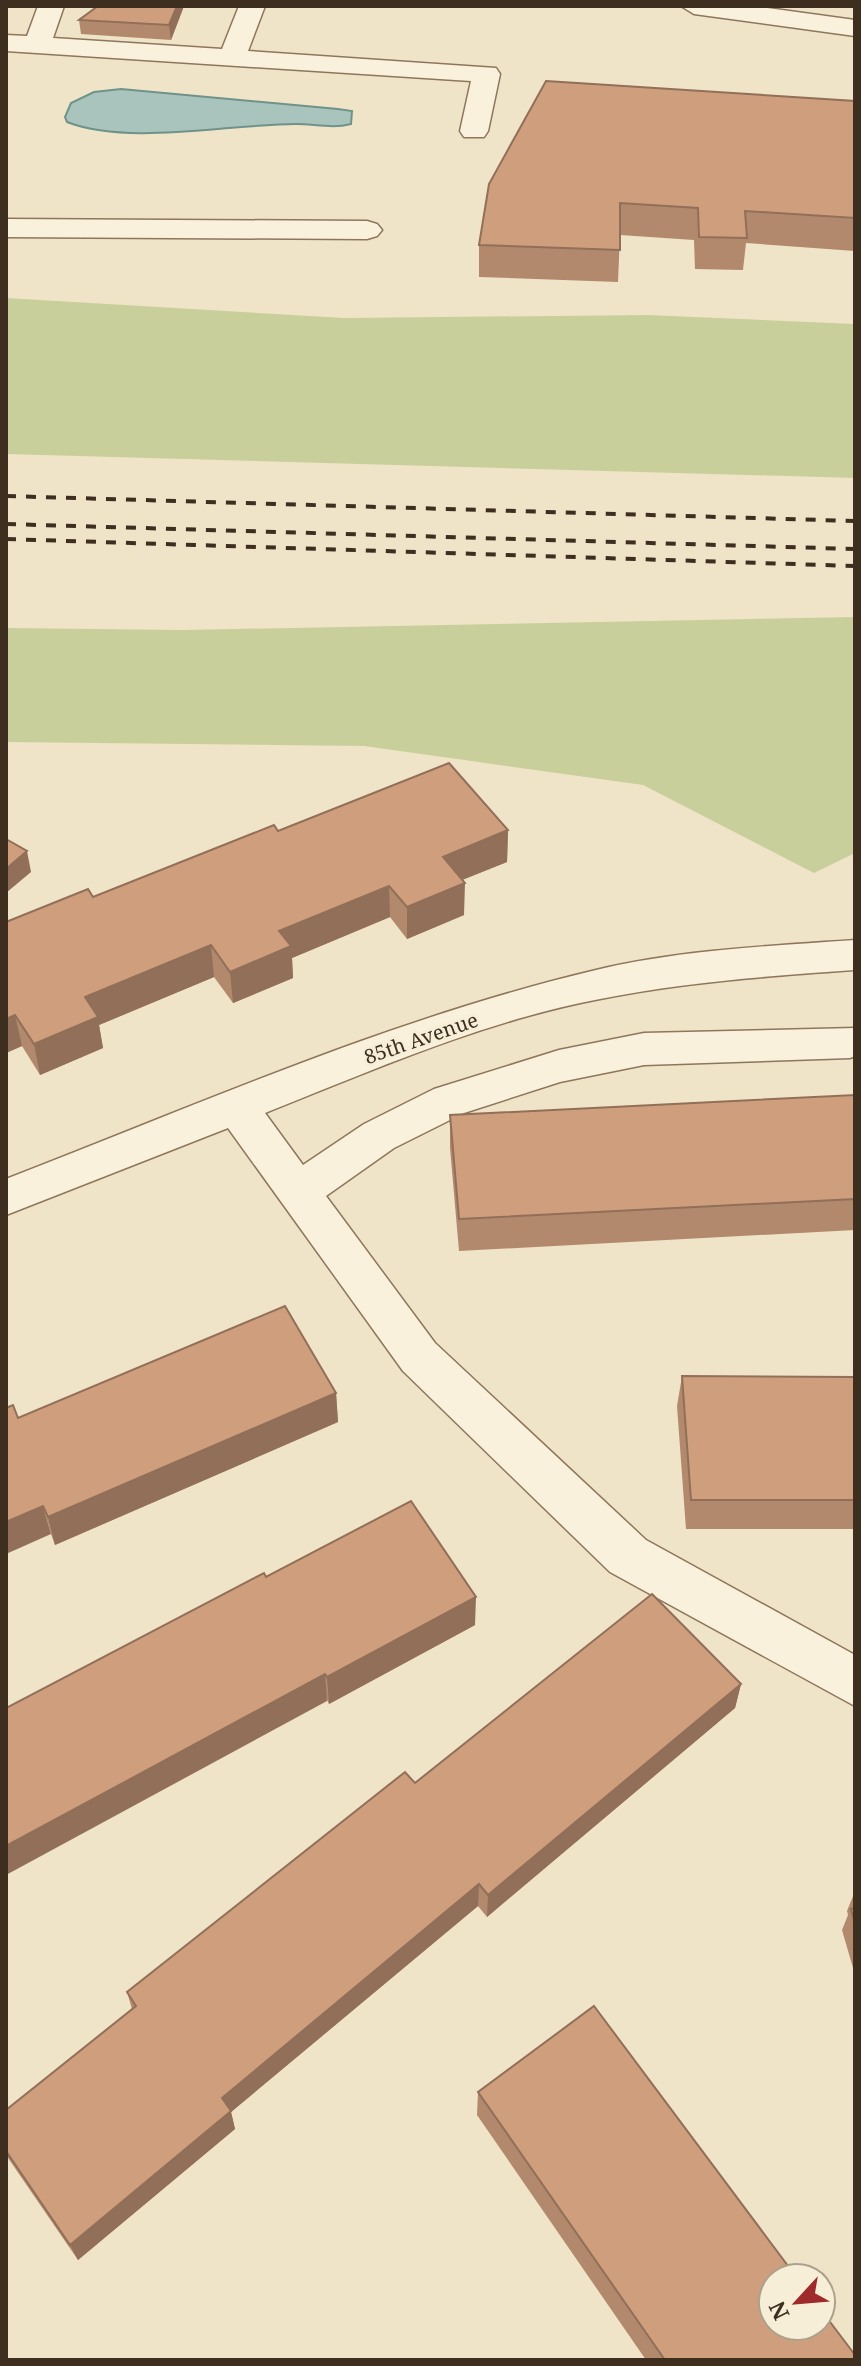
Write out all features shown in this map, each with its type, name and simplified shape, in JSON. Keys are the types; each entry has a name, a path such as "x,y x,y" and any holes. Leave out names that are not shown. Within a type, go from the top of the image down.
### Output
{"street":[{"path":"38,44 51,6"},
{"path":"232,57 252,6"},
{"path":"694,6 855,28"},
{"path":"6,43 486,74 474,131"},
{"path":"6,228 367,230"},
{"name":"85th Avenue","path":"6,1197 414,1039 598,984 730,964 855,955"},
{"path":"298,1192 379,1136 449,1101 559,1066 644,1049 850,1042"},
{"path":"236,1107 419,1357 628,1556 855,1682"}],"green space":[{"path":"6,298 344,318 648,315 855,324 855,478 6,454"},
{"path":"855,617 855,853 814,873 643,785 364,746 6,742 6,628 183,630"}],"water":[{"path":"121,89 352,111 351,124 269,125 149,133 92,129 67,122 65,117 71,103 94,92"}],"building":[{"path":"98,6 177,6 169,25 79,20"},
{"path":"546,81 855,101 855,218 745,211 747,238 699,237 698,208 620,203 620,250 479,245 489,184"},
{"path":"449,763 508,830 443,857 465,883 407,907 389,886 279,931 291,946 230,972 211,945 85,997 98,1017 34,1044 15,1015 6,1019 6,922 88,889 93,897 274,825 278,831"},
{"path":"6,839 27,851 6,869"},
{"path":"855,1095 855,1199 459,1219 450,1115"},
{"path":"285,1306 336,1393 48,1517 43,1506 6,1522 6,1408 13,1405 18,1418"},
{"path":"682,1376 855,1377 855,1500 691,1500"},
{"path":"411,1501 476,1597 327,1677 325,1674 6,1846 6,1708 264,1573 266,1577"},
{"path":"652,1594 741,1684 488,1895 479,1884 222,2098 231,2111 70,2245 6,2151 6,2110 136,2006 127,1992 405,1772 415,1783"},
{"path":"594,2006 785,2262 757,2262 757,2342 837,2342 837,2331 855,2355 855,2360 665,2360 478,2092"}],"railway":[{"path":"6,496 855,521"},
{"path":"6,524 855,549"},
{"path":"6,539 855,566"}]}
